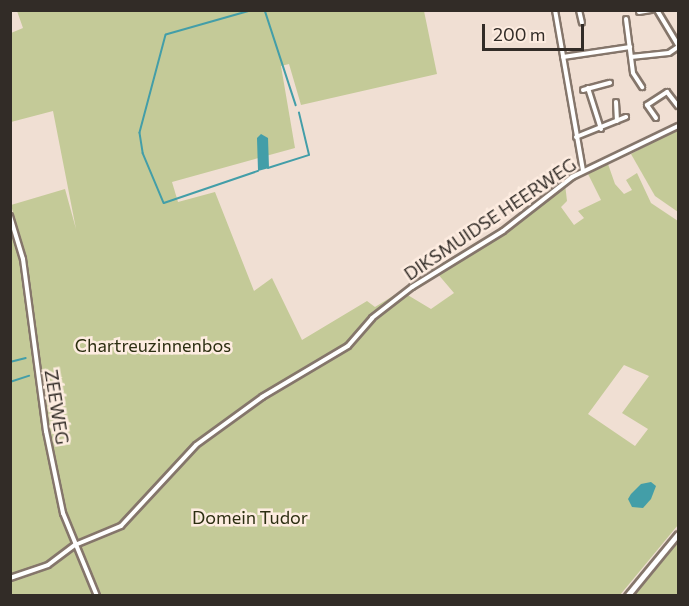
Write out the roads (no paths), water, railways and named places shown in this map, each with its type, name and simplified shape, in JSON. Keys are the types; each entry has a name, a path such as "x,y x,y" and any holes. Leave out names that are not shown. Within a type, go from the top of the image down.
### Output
{"main road":[{"path":"627,596 678,537"}],"street":[{"path":"555,10 583,171"},
{"path":"579,10 582,23"},
{"path":"639,12 651,10"},
{"path":"631,57 664,53 678,46 657,10"},
{"path":"626,19 634,75 642,87"},
{"path":"562,57 630,47"},
{"path":"664,53 667,60"},
{"path":"601,129 586,89 610,83"},
{"path":"656,118 647,105 667,92 678,106"},
{"path":"616,102 617,121"},
{"path":"576,137 601,129 626,117"},
{"name":"DIKSMUIDSE HEERWEG","path":"10,578 48,565 75,545 121,526 196,446 262,397 348,345 372,318 411,287 503,231 583,171 678,126"},
{"name":"ZEEWEG","path":"10,216 22,259 46,431 63,513 97,596"}],"water":[{"path":"261,134 268,138 269,168 258,171 257,138"},
{"path":"651,482 656,486 651,499 643,508 632,507 628,499 631,494 641,484"}],"waterway":[{"path":"254,10 166,35 140,133 143,153 164,203 258,171"},
{"path":"265,10 296,105"},
{"path":"268,168 309,155 299,113"},
{"path":"10,362 26,358"},
{"path":"10,382 29,376"}],"park label":[{"name":"Chartreuzinnenbos","path":"153,345"},
{"name":"Domein Tudor","path":"250,517"}]}
